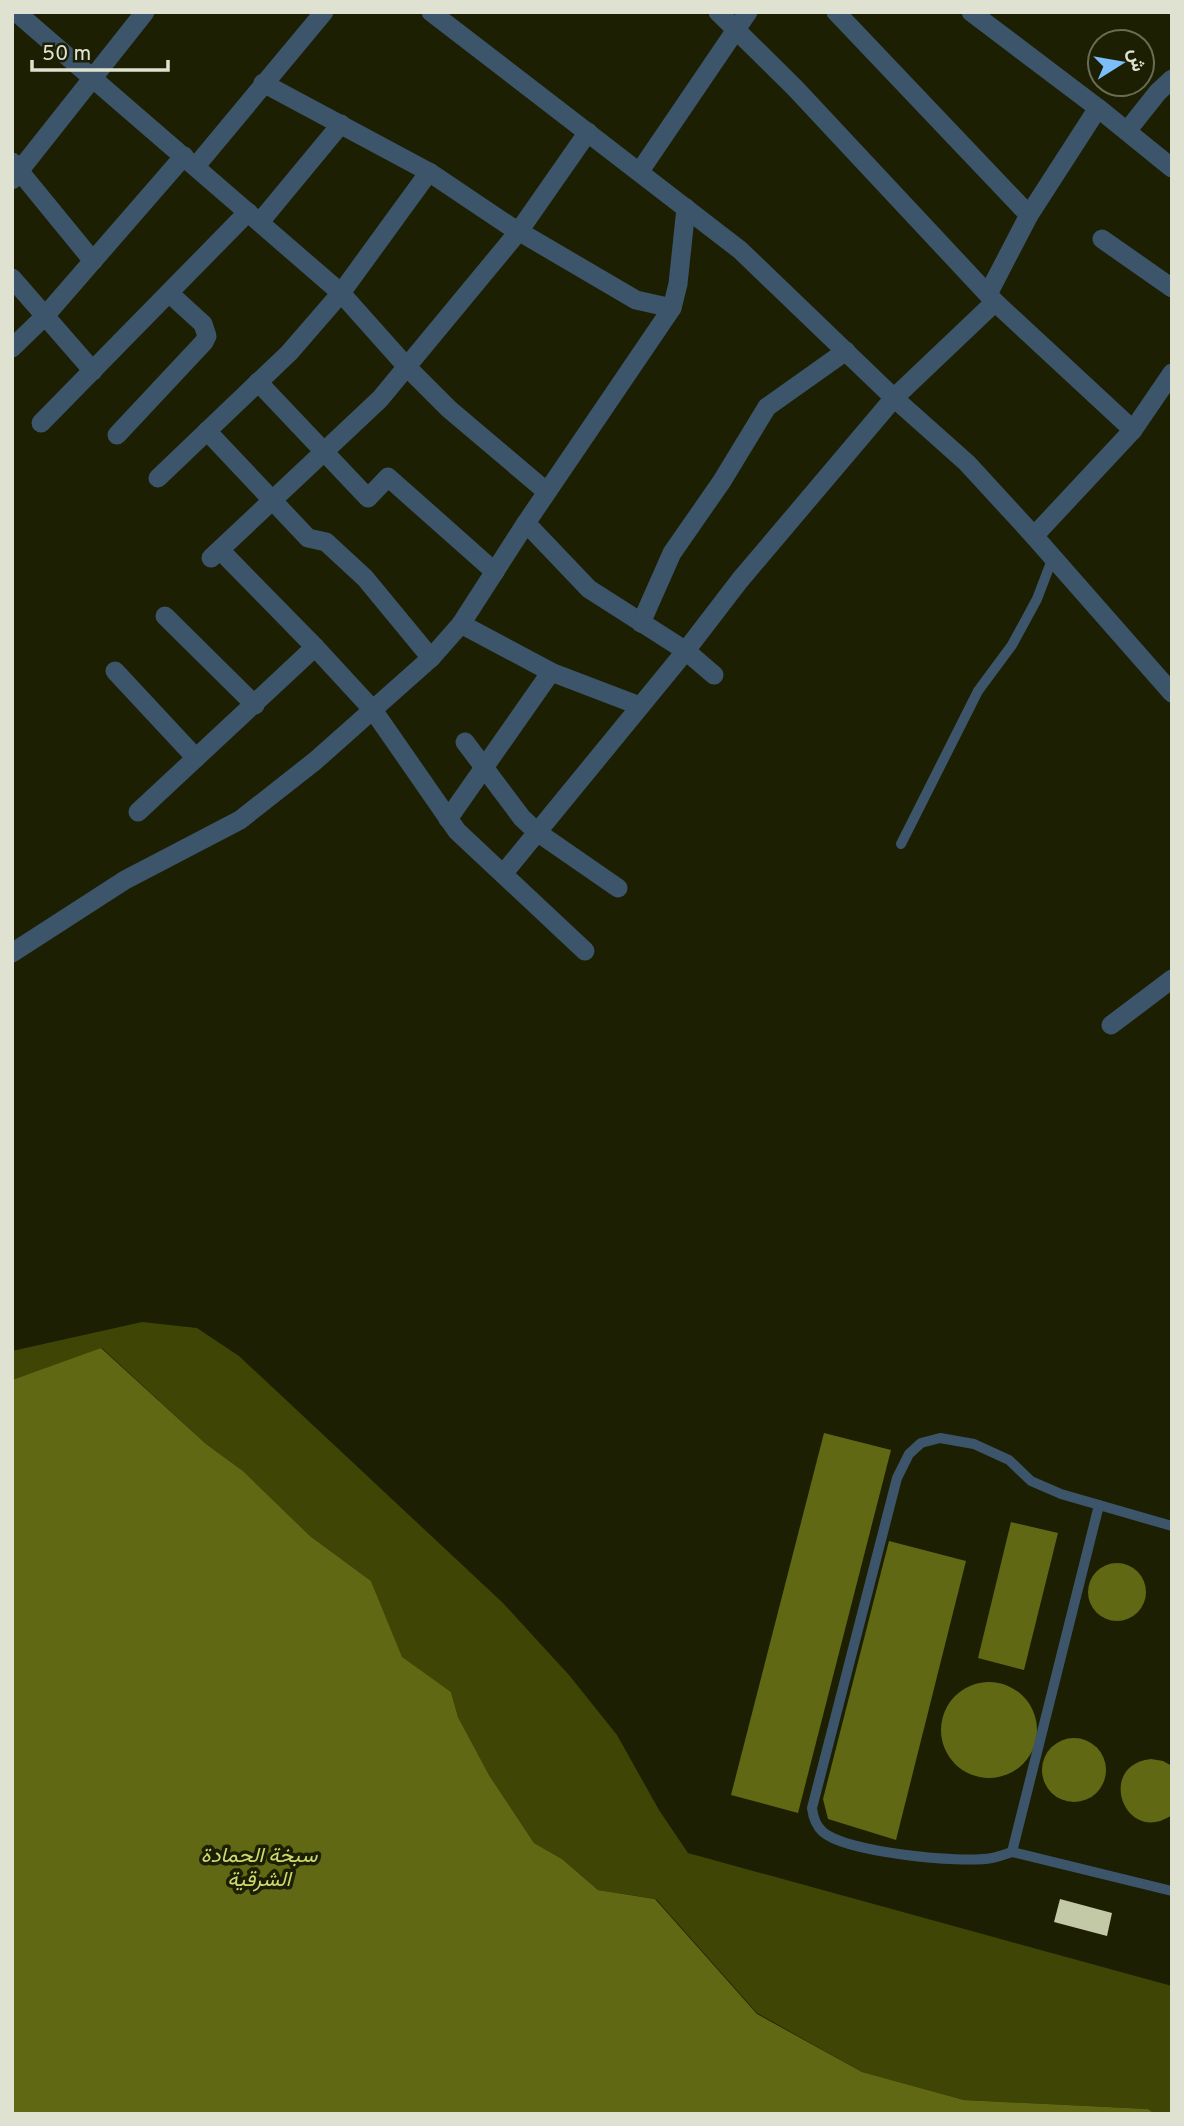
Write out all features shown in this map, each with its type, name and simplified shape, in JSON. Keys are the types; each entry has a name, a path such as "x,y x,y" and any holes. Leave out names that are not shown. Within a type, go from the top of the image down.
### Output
{"street":[{"path":"93,261 15,171 145,12"},
{"path":"12,348 263,83 324,12"},
{"path":"431,12 740,250 894,398 967,463 1172,694"},
{"path":"718,12 795,88 992,298 1133,430"},
{"path":"640,171 748,12"},
{"path":"836,12 1029,215"},
{"path":"971,12 1172,167"},
{"path":"27,16 92,78 341,293 407,367 449,409 547,492"},
{"path":"1127,131 1172,79"},
{"path":"263,83 429,172 519,231 636,300 672,308"},
{"path":"503,874 686,651 740,580 894,398 992,298 1029,215 1098,108"},
{"path":"41,424 169,293 254,217 341,124"},
{"path":"585,951 457,831 373,710 315,647 215,554 380,399 519,231 588,132"},
{"path":"158,478 289,353 341,293 429,172"},
{"path":"12,953 125,880 240,820 315,761 431,659 461,624 672,308 678,285 686,208"},
{"path":"1102,239 1172,288"},
{"path":"12,278 93,371"},
{"path":"117,435 207,336 203,324 169,293"},
{"path":"641,623 672,553 723,481 767,407 846,351"},
{"path":"1034,536 1133,430 1172,373"},
{"path":"258,382 368,498 388,477 495,572"},
{"path":"208,431 308,538 326,542 365,578 431,659"},
{"path":"526,523 589,589 686,651 714,675"},
{"path":"165,615 255,705"},
{"path":"461,624 551,672 639,706"},
{"path":"138,813 315,647"},
{"path":"115,671 197,758"},
{"path":"448,819 551,672"},
{"path":"465,742 523,818 537,832 618,888"},
{"path":"1111,1025 1172,979"}],"lane":[{"path":"901,844 978,691 1012,645 1037,599 1053,557"},
{"path":"1172,1526 1061,1494 1031,1481 1009,1461 974,1444 940,1438 921,1443 909,1454 897,1478 812,1808 814,1820 823,1832 838,1841 914,1857 990,1858 1012,1852 1172,1891"},
{"path":"1012,1852 1099,1505"}],"shaded area":[{"path":"142,1322 197,1328 239,1356 503,1603 569,1675 617,1735 659,1810 688,1853 1172,1986 1172,2114 1155,2114 1148,2109 964,2100 862,2072 757,2013 656,1899 598,1890 562,1859 534,1843 489,1775 458,1717 451,1692 402,1658 371,1581 310,1536 243,1471 206,1444 102,1348 12,1380 12,1351"}],"water":[{"name":"سبخة الحمادة الشرقية","path":"101,1348 206,1444 243,1471 310,1536 371,1581 402,1657 451,1692 458,1717 489,1775 534,1843 562,1859 598,1890 655,1899 757,2014 862,2072 964,2100 1148,2109 1155,2114 12,2114 12,1380"},
{"path":"824,1433 891,1450 798,1813 731,1795"},
{"path":"1011,1522 1058,1533 1024,1670 978,1658"},
{"path":"889,1541 966,1561 896,1840 828,1819 823,1799"},
{"path":"1117,1563 1128,1565 1141,1576 1146,1592 1144,1603 1133,1616 1117,1621 1106,1619 1093,1608 1088,1592 1090,1581 1101,1568"},
{"path":"989,1682 1007,1686 1023,1696 1033,1712 1037,1730 1033,1748 1023,1764 1007,1774 989,1778 971,1774 955,1764 945,1748 941,1730 945,1712 955,1696 971,1686"},
{"path":"1074,1738 1092,1744 1100,1752 1106,1770 1100,1788 1092,1796 1074,1802 1056,1796 1048,1788 1042,1770 1048,1752 1056,1744"},
{"path":"1151,1759 1172,1766 1172,1815 1155,1822 1141,1821 1130,1813 1123,1801 1121,1788 1124,1775 1134,1764"}],"building":[{"path":"1060,1899 1112,1913 1107,1936 1054,1922"}]}
